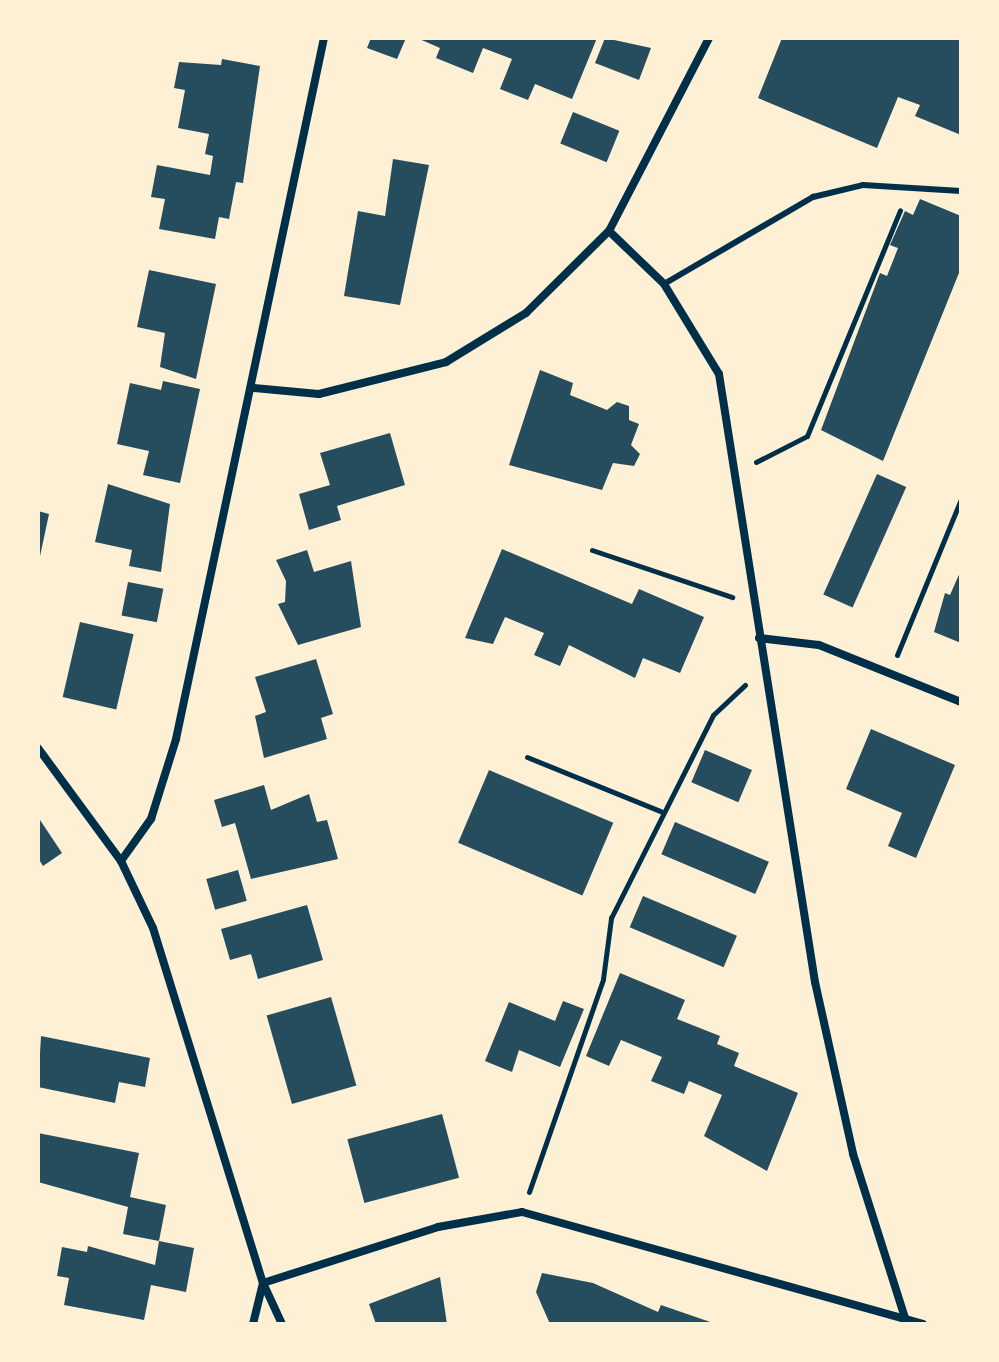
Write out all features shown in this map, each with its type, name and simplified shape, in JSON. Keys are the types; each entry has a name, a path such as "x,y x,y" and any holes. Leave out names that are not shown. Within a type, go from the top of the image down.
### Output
{"street":[{"path":"121,861 151,819 176,739 253,388 324,38"},
{"path":"253,388 319,394 446,362 526,313 609,231 709,38"},
{"path":"609,231 664,284 719,374 737,472 763,669 815,982 853,1154 905,1321"},
{"path":"759,638 819,645 961,702"},
{"path":"38,748 121,861 153,928 263,1283 282,1324"},
{"path":"263,1283 438,1227 522,1212 923,1324"},
{"path":"253,1324 263,1283"}],"lane":[{"path":"664,284 813,197 911,184 961,191"}],"path":[{"path":"737,472 807,436 911,184"},
{"path":"890,671 961,499"},
{"path":"592,550 722,599 753,594"},
{"path":"522,1212 603,979 611,918 660,811 713,715 763,669"},
{"path":"527,757 660,811"}],"building":[{"path":"371,38 406,38 397,59 367,48"},
{"path":"417,38 597,38 572,99 535,84 528,100 500,89 512,59 483,48 473,73 436,58 440,48"},
{"path":"605,38 651,48 639,80 595,63"},
{"path":"782,38 961,38 961,135 915,116 920,105 898,97 877,148 758,98"},
{"path":"222,59 260,66 243,183 236,182 229,219 219,217 215,239 159,229 165,199 151,197 157,165 210,175 213,156 205,154 209,134 178,128 185,90 174,88 179,62 221,65"},
{"path":"573,112 619,131 607,162 560,144"},
{"path":"393,159 429,165 400,305 344,296 358,211 385,216"},
{"path":"920,199 961,216 961,268 883,461 821,430 880,273 887,276 898,248 890,245 905,211 913,215"},
{"path":"149,270 216,284 196,379 160,367 165,333 137,327"},
{"path":"540,370 573,383 570,395 607,410 617,402 629,406 629,420 639,424 631,445 640,454 634,466 613,463 602,490 509,465"},
{"path":"163,381 200,389 180,483 143,475 149,451 117,444 130,383 161,390"},
{"path":"390,433 405,485 337,506 341,520 309,530 299,494 330,485 320,453"},
{"path":"877,474 906,487 853,608 823,595"},
{"path":"108,484 170,504 161,572 129,566 132,550 95,542"},
{"path":"38,511 49,514 39,561 38,561"},
{"path":"502,549 632,604 639,589 704,617 680,673 643,658 635,678 569,645 560,666 534,655 544,633 505,617 493,644 465,638"},
{"path":"307,550 314,572 351,561 361,627 298,645 278,604 285,602 286,581 276,560"},
{"path":"961,570 961,643 934,632 945,593 950,595"},
{"path":"128,582 163,589 157,622 122,615"},
{"path":"80,622 134,634 116,709 63,697"},
{"path":"316,659 333,714 321,718 327,739 264,758 255,716 266,712 255,677"},
{"path":"871,729 955,765 916,858 888,846 902,813 846,789"},
{"path":"705,750 752,770 738,802 691,782"},
{"path":"489,770 613,823 582,895 458,843"},
{"path":"264,785 271,810 309,794 317,822 327,820 338,859 251,879 235,823 222,827 214,800"},
{"path":"38,817 62,853 43,866 38,858"},
{"path":"675,822 769,862 755,894 661,854"},
{"path":"238,870 247,901 215,910 206,879"},
{"path":"643,896 737,936 724,967 630,927"},
{"path":"307,905 323,960 258,979 251,954 230,960 221,929"},
{"path":"620,973 685,1000 677,1019 720,1036 717,1044 739,1053 734,1066 798,1093 767,1171 704,1136 722,1095 689,1081 684,1094 651,1081 662,1057 621,1040 609,1066 586,1056"},
{"path":"331,997 356,1085 292,1104 267,1015"},
{"path":"563,1001 584,1009 560,1067 519,1050 512,1072 485,1061 509,1002 555,1021"},
{"path":"41,1036 150,1058 145,1087 119,1082 115,1103 38,1087"},
{"path":"442,1114 459,1178 364,1203 347,1139"},
{"path":"38,1133 139,1153 130,1197 166,1205 159,1241 123,1234 128,1207 38,1182"},
{"path":"159,1241 194,1248 186,1292 151,1285 144,1320 64,1305 69,1278 57,1276 62,1247 87,1252 88,1246 155,1265"},
{"path":"542,1273 593,1283 658,1312 661,1305 716,1324 550,1324 536,1292"},
{"path":"440,1277 447,1324 376,1324 369,1304"}]}
